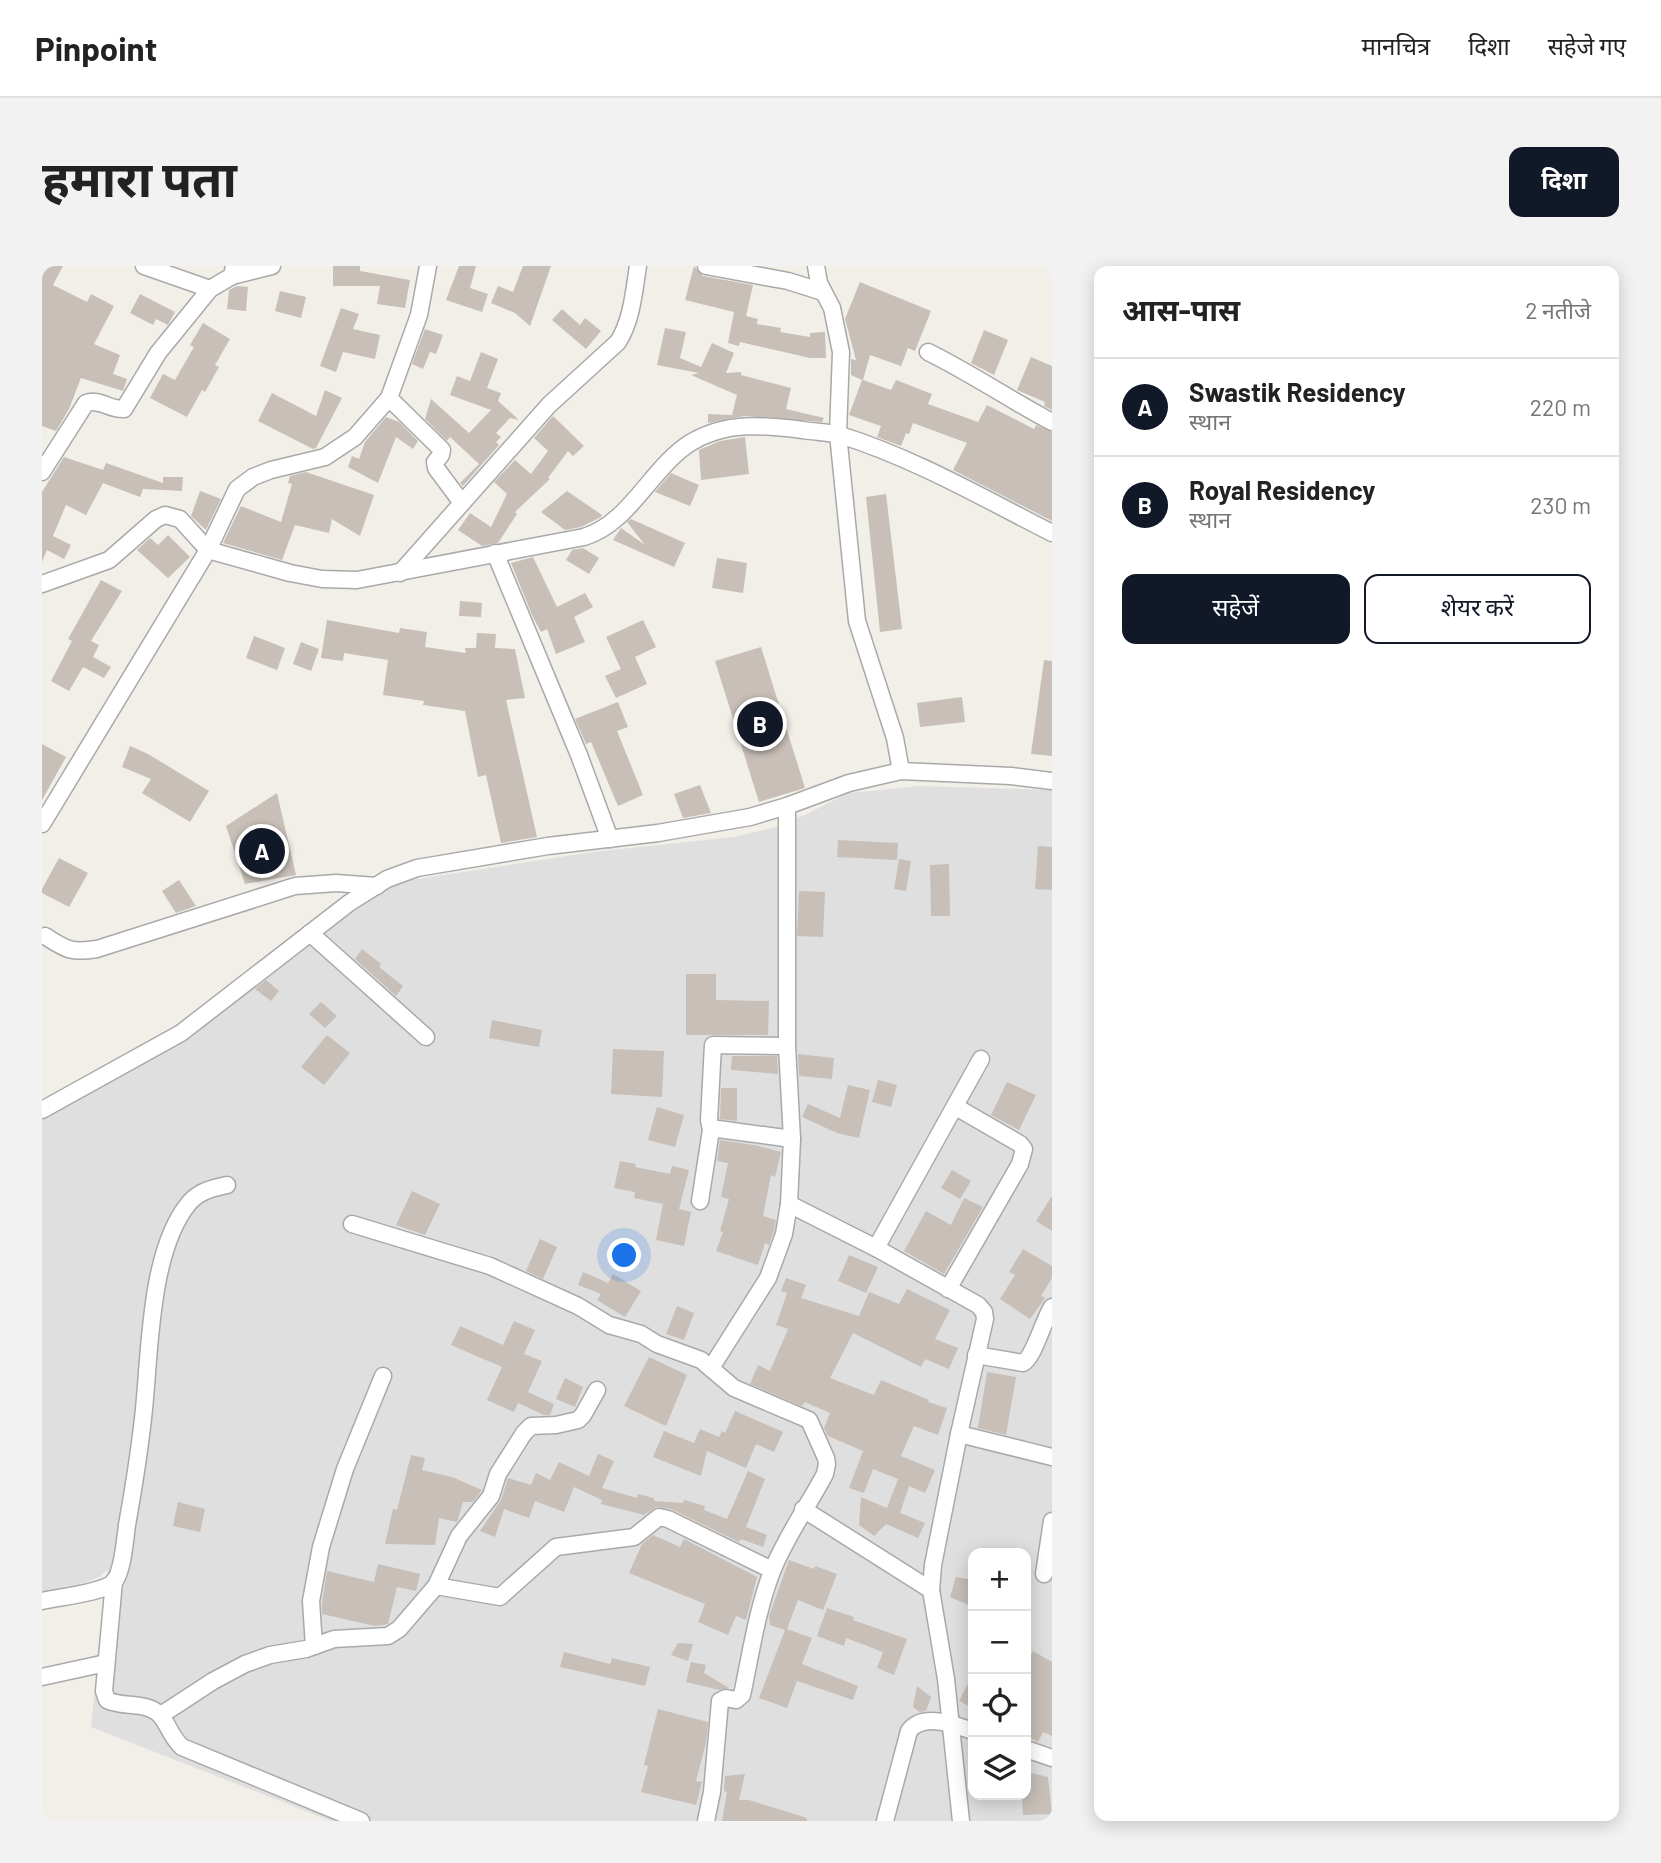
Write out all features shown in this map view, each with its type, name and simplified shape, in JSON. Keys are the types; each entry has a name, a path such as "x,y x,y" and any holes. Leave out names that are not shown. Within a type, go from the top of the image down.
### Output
{"street":[{"path":"144,266 211,289"},
{"path":"42,471 86,403 96,401 112,408 124,409 158,353 211,289 233,271 272,266"},
{"path":"42,824 208,550 236,489 253,477 271,470 325,457 355,437 389,398 419,315 428,266"},
{"path":"400,573 549,405 618,342 628,318 638,266"},
{"path":"706,266 788,281 823,292"},
{"path":"816,266 819,283 832,307 841,352 838,435 857,621 895,738 901,771"},
{"path":"928,352 975,376 1014,402 1052,422"},
{"path":"389,398 442,450 435,462 436,468 462,503"},
{"path":"42,584 108,560 156,519 165,515 180,519 208,550 289,573 323,579 357,580 400,573 596,533 608,526 681,449 703,435 737,426 764,425 838,435 916,465 1052,533"},
{"path":"495,552 579,755 610,839"},
{"path":"42,1110 181,1033 349,903 377,886 417,868 548,846 696,828 750,817 849,783 901,771 1011,776 1052,781"},
{"path":"711,1368 768,1278 784,1234 789,1204 792,1139 787,1046 787,806"},
{"path":"45,936 63,948 78,952 97,949 295,886 336,883 377,886"},
{"path":"310,933 426,1037"},
{"path":"699,1201 711,1129 709,1120 713,1045 787,1046"},
{"path":"876,1248 981,1059"},
{"path":"948,1289 1020,1164 1024,1149 1020,1144 956,1107"},
{"path":"718,1129 792,1139"},
{"path":"227,1185 208,1189 191,1200 178,1218 168,1240 156,1292 141,1434 130,1506 120,1569 114,1581 104,1695 107,1700 116,1704 149,1708 161,1716 172,1738 182,1747 362,1821"},
{"path":"789,1204 876,1248 978,1305 984,1312 985,1319 933,1565 931,1590 951,1724 961,1821"},
{"path":"352,1224 510,1274 610,1325 641,1334 657,1344 701,1360 734,1388 803,1417 812,1424 828,1465 772,1570 760,1611 742,1695 740,1698 720,1701 715,1770 706,1821"},
{"path":"976,1354 1023,1363 1028,1360 1042,1323 1052,1307"},
{"path":"314,1646 310,1601 321,1547 345,1469 383,1376"},
{"path":"161,1716 213,1681 245,1664 270,1655 346,1637 388,1636 399,1629 436,1586 458,1536 491,1496 498,1475 524,1433 531,1426 556,1425 578,1420 597,1390"},
{"path":"959,1434 1052,1457"},
{"path":"803,1509 931,1590"},
{"path":"436,1586 500,1597 556,1547 634,1537 659,1517 668,1518 772,1570"},
{"path":"1044,1574 1052,1521"},
{"path":"42,1601 103,1588 114,1581"},
{"path":"42,1677 106,1662"},
{"path":"885,1821 909,1731 915,1723 922,1721 951,1724 968,1729"},
{"path":"1031,1751 1052,1758"}],"shaded area":[{"path":"919,786 1052,790 1052,1821 331,1821 91,1727 107,1570 87,1582 42,1592 42,1113 222,1008 326,930 398,882 593,852 734,837 775,827 848,793"}],"building":[{"path":"42,266 63,266 53,285 87,302 91,294 114,306 94,344 120,355 113,374 127,379 123,391 81,378 69,409 56,431 42,426"},
{"path":"333,266 360,266 360,271 410,280 405,308 377,304 380,286 333,286"},
{"path":"459,266 476,266 470,288 488,294 482,312 446,300"},
{"path":"523,266 551,266 530,326 515,313 491,303 498,286 513,292"},
{"path":"694,266 703,276 753,285 746,316 758,319 757,324 781,328 780,332 810,337 810,333 825,332 826,358 810,358 740,342 739,346 728,343 734,312 685,300"},
{"path":"860,282 931,311 915,351 908,348 901,366 870,355 863,380 891,390 896,380 932,394 928,404 978,422 987,405 1034,429 1036,425 1052,432 1052,521 953,470 967,443 913,423 901,446 877,437 881,426 849,415 862,380 851,375 851,359 856,360 845,319"},
{"path":"237,286 248,287 246,311 227,309 229,290"},
{"path":"280,291 306,297 301,318 275,311"},
{"path":"140,294 175,312 168,325 156,319 153,325 130,313"},
{"path":"341,308 359,314 353,329 380,335 375,359 343,352 336,372 320,366"},
{"path":"562,309 580,325 585,318 601,331 586,349 552,320"},
{"path":"203,323 230,339 215,365 219,367 187,417 150,398 163,374 175,380 194,347 190,345"},
{"path":"665,328 686,332 680,358 701,367 712,343 734,353 726,373 741,372 741,375 791,388 786,409 824,418 822,422 745,416 708,423 708,414 732,415 737,395 691,375 699,373 657,365"},
{"path":"425,329 443,335 436,354 430,352 423,369 412,364"},
{"path":"984,330 1008,340 994,375 971,363"},
{"path":"481,352 498,359 487,388 501,393 498,401 519,420 510,418 496,433 501,437 496,442 499,445 463,486 460,483 479,464 450,437 447,441 425,419 431,399 469,433 491,410 450,395 457,376 470,381"},
{"path":"1031,357 1052,366 1052,410 1044,406 1045,402 1017,390"},
{"path":"325,390 342,398 316,448 313,449 258,421 272,393 316,416"},
{"path":"553,416 584,446 573,456 568,451 548,478 550,479 515,512 517,514 498,543 482,546 458,530 470,513 491,527 507,494 494,482 515,460 531,474 548,451 534,438"},
{"path":"386,417 399,422 418,441 413,449 396,437 378,483 348,467 352,456 359,459 365,442"},
{"path":"745,437 749,474 701,480 699,450 720,441"},
{"path":"64,457 103,470 106,463 163,483 163,477 183,477 182,491 143,489 140,497 103,483 86,515 66,505 53,536 71,545 64,559 47,550 42,562 42,492"},
{"path":"306,472 374,495 360,536 332,519 329,533 295,525 282,560 223,543 241,506 281,522 292,484 288,483 290,476"},
{"path":"671,473 699,485 690,506 655,492"},
{"path":"200,491 221,499 206,530 191,516"},
{"path":"567,491 602,515 601,517 581,527 565,530 541,512"},
{"path":"886,494 902,629 880,632 866,497"},
{"path":"631,519 685,543 674,567 613,540 621,528 645,545 627,522"},
{"path":"168,535 190,557 168,578 137,550 150,538 158,545"},
{"path":"583,548 599,558 589,574 566,560 572,550"},
{"path":"533,557 557,607 585,593 593,607 574,617 585,642 556,654 547,629 541,632 532,615 511,563"},
{"path":"717,558 747,563 743,593 712,588"},
{"path":"101,580 122,591 91,641 99,645 93,657 111,667 104,678 83,667 69,691 51,681 72,641 68,639"},
{"path":"460,601 482,603 481,617 459,616"},
{"path":"327,620 399,633 400,628 427,632 425,647 466,653 465,648 476,648 477,633 496,634 495,648 515,649 525,698 506,700 537,837 501,843 486,775 478,777 465,711 423,705 424,701 383,695 388,660 344,653 343,661 321,658"},
{"path":"643,620 656,647 635,657 647,684 616,698 605,676 621,669 606,637"},
{"path":"254,636 285,648 277,670 246,658"},
{"path":"301,642 319,649 311,671 293,664"},
{"path":"761,647 805,788 759,802 715,661"},
{"path":"1044,660 1052,661 1052,756 1031,754"},
{"path":"962,697 965,722 920,727 917,703"},
{"path":"618,702 628,727 617,731 643,795 618,806 591,742 586,744 575,719"},
{"path":"42,744 66,757 42,800"},
{"path":"130,746 209,791 190,822 142,793 151,779 122,767"},
{"path":"700,785 711,813 683,818 674,794"},
{"path":"277,793 296,875 245,884 226,826"},
{"path":"838,840 898,843 897,860 837,857"},
{"path":"1038,846 1052,847 1052,890 1035,889"},
{"path":"59,858 88,873 69,907 42,893"},
{"path":"899,859 911,861 906,891 894,889"},
{"path":"949,864 950,916 931,916 930,865"},
{"path":"179,880 196,906 176,913 162,891"},
{"path":"799,891 825,892 823,937 797,936"},
{"path":"362,949 403,986 396,996 355,959"},
{"path":"686,974 716,974 716,1000 769,1001 768,1035 686,1035"},
{"path":"266,980 279,991 271,1001 255,989"},
{"path":"321,1002 337,1016 325,1028 309,1014"},
{"path":"492,1020 542,1030 539,1047 489,1038"},
{"path":"327,1035 350,1053 324,1085 301,1067"},
{"path":"613,1049 664,1051 662,1097 611,1094"},
{"path":"798,1054 834,1058 832,1079 799,1076"},
{"path":"732,1056 777,1056 778,1074 731,1070"},
{"path":"878,1080 897,1085 891,1107 872,1102"},
{"path":"1007,1082 1036,1095 1019,1130 991,1115"},
{"path":"848,1085 870,1090 859,1138 837,1133 802,1117 808,1104 840,1118"},
{"path":"721,1088 737,1088 737,1121 720,1119"},
{"path":"657,1107 684,1115 675,1147 648,1140"},
{"path":"720,1140 781,1152 775,1177 771,1175 763,1216 776,1220 774,1231 769,1245 765,1243 758,1265 716,1251 723,1232 720,1231 729,1199 721,1197 728,1163 717,1161"},
{"path":"620,1161 670,1174 672,1166 689,1170 679,1209 691,1212 684,1246 656,1240 663,1204 634,1198 635,1192 614,1188"},
{"path":"952,1170 971,1181 960,1199 941,1188"},
{"path":"412,1191 440,1204 425,1235 396,1225"},
{"path":"1052,1196 1052,1231 1036,1221"},
{"path":"964,1198 983,1207 944,1274 904,1251 926,1211 951,1225"},
{"path":"540,1239 557,1247 543,1279 526,1271"},
{"path":"1023,1249 1052,1266 1052,1278 1041,1296 1045,1298 1030,1319 1000,1299 1015,1275 1009,1272"},
{"path":"849,1255 878,1267 866,1293 838,1281"},
{"path":"583,1272 608,1283 613,1274 641,1291 625,1317 597,1300 601,1294 578,1285"},
{"path":"786,1278 806,1285 801,1298 859,1316 869,1292 899,1304 907,1289 950,1310 935,1339 958,1348 949,1369 925,1359 921,1367 853,1333 830,1378 874,1395 881,1380 947,1408 938,1435 914,1426 901,1456 935,1470 925,1493 909,1486 900,1513 925,1523 918,1538 886,1524 874,1536 859,1525 861,1497 887,1508 898,1479 873,1469 864,1493 849,1488 863,1451 828,1436 824,1428 830,1413 805,1402 802,1406 750,1384 758,1365 770,1371 788,1329 776,1325 787,1293 781,1291"},
{"path":"677,1306 694,1313 684,1340 666,1334"},
{"path":"514,1321 535,1330 524,1354 542,1361 528,1392 554,1404 550,1415 544,1415 518,1403 514,1412 487,1400 502,1367 451,1345 460,1326 503,1345"},
{"path":"649,1357 687,1375 666,1426 624,1406"},
{"path":"987,1372 1016,1377 1006,1435 978,1428"},
{"path":"565,1378 583,1387 575,1407 556,1399"},
{"path":"735,1411 783,1432 774,1452 756,1444 746,1468 707,1451 701,1476 653,1457 664,1431 694,1443 700,1429 719,1437 722,1431 725,1433"},
{"path":"598,1454 614,1461 602,1488 637,1498 638,1494 654,1498 654,1501 683,1503 684,1500 705,1506 704,1510 727,1519 748,1471 765,1479 746,1527 767,1535 763,1547 741,1539 739,1542 671,1509 656,1507 644,1515 601,1504 602,1500 574,1487 564,1512 535,1501 529,1518 504,1509 495,1537 480,1531 501,1500 508,1478 531,1485 536,1473 550,1480 559,1462 589,1476"},
{"path":"411,1455 425,1458 422,1470 452,1477 482,1490 473,1502 463,1502 457,1522 439,1518 435,1545 385,1544 393,1509 397,1510"},
{"path":"178,1502 205,1509 200,1532 173,1526"},
{"path":"653,1535 680,1547 684,1539 757,1577 746,1620 736,1616 728,1635 698,1622 705,1604 629,1573 642,1544"},
{"path":"789,1560 837,1574 823,1610 798,1600 787,1629 812,1638 802,1664 858,1686 853,1700 797,1681 787,1708 759,1698 785,1630 770,1625 769,1616"},
{"path":"378,1564 420,1574 416,1591 397,1587 388,1624 375,1626 322,1614 327,1571 374,1582"},
{"path":"956,1577 968,1579 968,1605 950,1597"},
{"path":"827,1608 907,1639 894,1675 877,1668 883,1652 846,1638 844,1646 817,1636"},
{"path":"678,1643 693,1644 688,1661 671,1655"},
{"path":"1033,1651 1052,1662 1052,1736 1043,1732 1038,1742 1031,1738"},
{"path":"564,1652 610,1664 612,1658 650,1667 645,1686 560,1667"},
{"path":"691,1662 706,1665 704,1673 729,1688 719,1690 686,1682"},
{"path":"968,1684 968,1706 959,1701"},
{"path":"917,1686 931,1697 926,1711 920,1712 913,1707"},
{"path":"658,1709 708,1722 706,1743 696,1781 702,1782 696,1805 641,1792 648,1766 644,1765"},
{"path":"1031,1773 1048,1777 1052,1814 1023,1815 1022,1800 1031,1800"},
{"path":"745,1774 739,1800 749,1800 807,1818 807,1821 722,1821 727,1792 724,1791 725,1776"}],"place":[{"name":"Royal Residency","path":"760,724"},
{"name":"Swastik Residency","path":"262,851"}]}
